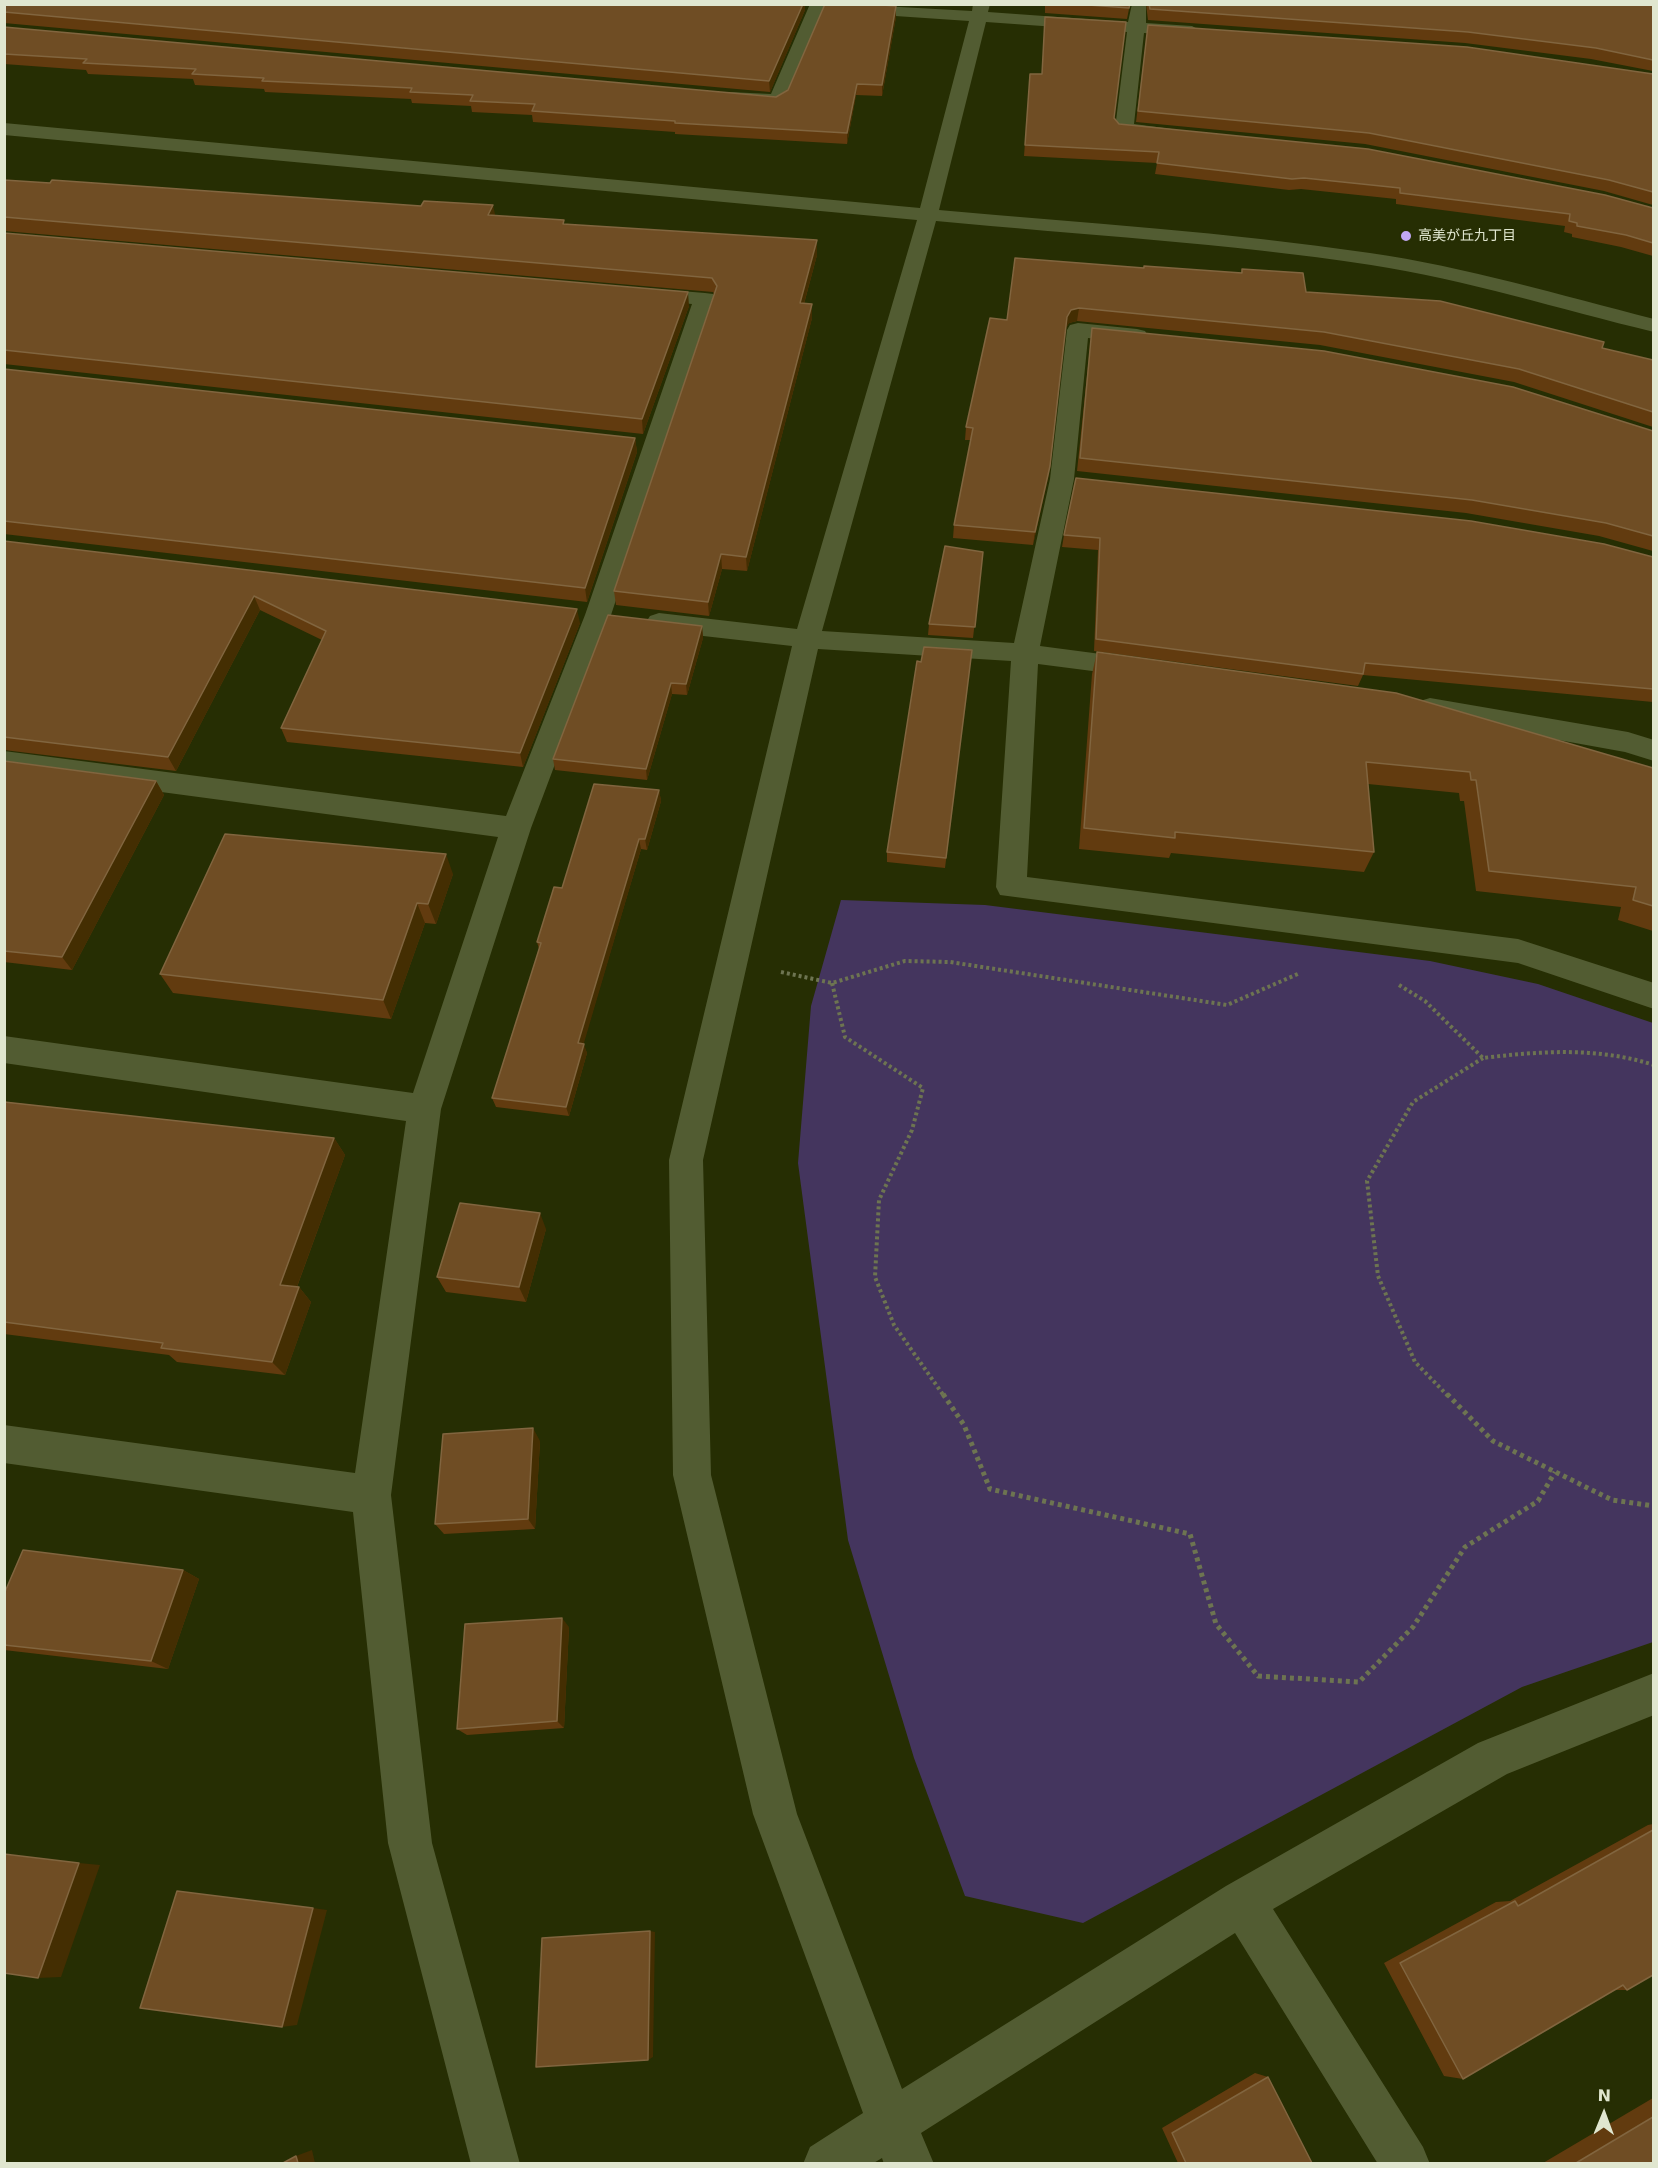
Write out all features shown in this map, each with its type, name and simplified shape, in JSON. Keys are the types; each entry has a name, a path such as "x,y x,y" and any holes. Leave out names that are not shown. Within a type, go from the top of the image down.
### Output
{"street":[{"path":"1139,4 1124,129 1182,134"},
{"path":"717,94 777,100 814,5 981,11 1206,32"},
{"path":"910,2163 891,2124 774,1814 692,1475 686,1160 807,639 928,215 981,11"},
{"path":"4,129 1214,241 1370,259 1466,277 1653,326"},
{"path":"495,2163 410,1843 372,1495 424,1109 516,828 607,616 642,443 705,299 610,291"},
{"path":"1159,338 1078,330 1074,481 1025,652 1011,887 1518,951 1653,996"},
{"path":"607,616 807,639 1025,652 1164,672"},
{"path":"1407,705 1628,742 1653,751"},
{"path":"4,761 516,828"},
{"path":"4,1049 424,1109"},
{"path":"6,1449 372,1495"},
{"path":"827,2163 1242,1902 1492,1758 1653,1694"},
{"path":"1242,1902 1406,2163"}],"path":[{"path":"731,962 832,983 905,961 950,962 1227,1005 1301,972"},
{"path":"832,983 845,1037 923,1088 912,1130 879,1200 875,1277 894,1325 964,1425 990,1489 1190,1534 1216,1624 1258,1676 1359,1682 1413,1627 1465,1547 1538,1501 1555,1472"},
{"path":"1395,983 1425,1002 1483,1058"},
{"path":"1653,1065 1633,1057 1537,1050 1483,1058 1413,1102 1367,1181 1378,1276 1414,1362 1493,1441 1612,1500 1653,1506"}],"shaded area":[{"path":"841,900 985,905 1430,961 1538,984 1653,1023 1653,1642 1522,1687 1083,1923 965,1896 914,1758 848,1540 798,1163 811,1006"}],"building":[{"path":"4,4 803,4 769,81 4,12"},
{"path":"825,4 896,6 882,85 857,84 847,133 675,123 675,121 532,111 535,104 470,101 473,95 410,92 412,88 262,81 264,78 192,74 196,69 83,63 87,59 4,54 4,27 776,97 788,90"},
{"path":"1075,4 1130,4 1129,8"},
{"path":"1149,4 1653,4 1653,60 1596,48 1468,32 1150,9"},
{"path":"1045,17 1126,22 1114,118 1119,124 1368,149 1605,195 1653,208 1653,243 1626,235 1577,226 1577,223 1569,221 1570,214 1400,193 1400,188 1304,178 1292,179 1157,163 1159,152 1025,145 1030,74 1042,74"},
{"path":"1148,25 1467,47 1653,74 1653,192 1609,180 1369,133 1138,111"},
{"path":"4,180 50,183 52,180 421,206 424,201 493,205 488,215 564,220 563,224 817,240 800,303 812,304 746,557 721,554 708,602 614,591 717,286 712,278 4,217"},
{"path":"4,233 688,292 642,419 4,350"},
{"path":"1015,258 1144,268 1144,266 1242,273 1242,269 1303,273 1306,292 1440,301 1604,342 1602,348 1653,360 1653,412 1519,369 1324,332 1079,308 1071,310 1067,317 1050,466 1035,532 954,525 973,428 966,427 990,318 1007,320"},
{"path":"1092,328 1324,351 1513,387 1653,431 1653,536 1606,523 1472,500 1080,458"},
{"path":"4,369 635,438 585,588 4,521"},
{"path":"1076,478 1471,521 1604,544 1653,557 1653,689 1365,663 1363,674 1096,639 1100,538 1064,535"},
{"path":"4,541 577,609 520,753 281,728 326,631 254,596 168,757 4,737"},
{"path":"945,546 983,552 975,627 929,624"},
{"path":"608,615 702,626 686,684 671,683 646,769 553,759"},
{"path":"924,647 972,650 946,858 887,852 917,661 921,662"},
{"path":"1097,652 1396,693 1653,768 1653,906 1633,900 1636,887 1489,871 1476,780 1471,780 1470,772 1366,762 1374,852 1175,832 1175,838 1084,828"},
{"path":"4,761 156,781 62,957 4,951"},
{"path":"594,784 659,790 645,839 639,839 578,1043 584,1044 566,1107 492,1098 541,943 537,942 554,887 562,888"},
{"path":"225,834 446,854 428,904 417,903 383,1000 160,974"},
{"path":"4,1102 334,1138 280,1285 299,1287 272,1362 161,1348 163,1343 4,1322"},
{"path":"460,1203 540,1213 519,1287 437,1277"},
{"path":"533,1428 528,1519 435,1524 443,1434"},
{"path":"23,1550 183,1570 151,1661 4,1645 4,1594"},
{"path":"562,1618 557,1721 457,1729 465,1624"},
{"path":"1653,1830 1653,1975 1627,1990 1623,1985 1463,2079 1400,1963 1515,1901 1518,1906"},
{"path":"4,1854 79,1863 38,1978 4,1973"},
{"path":"177,1891 313,1908 282,2027 140,2008"},
{"path":"650,1931 648,2060 536,2067 542,1938"},
{"path":"1268,2077 1312,2163 1186,2163 1172,2133"},
{"path":"1653,2117 1653,2163 1576,2163"},
{"path":"296,2156 298,2163 283,2163"}],"place":[{"name":"高美が丘九丁目","path":"1406,236"}]}
